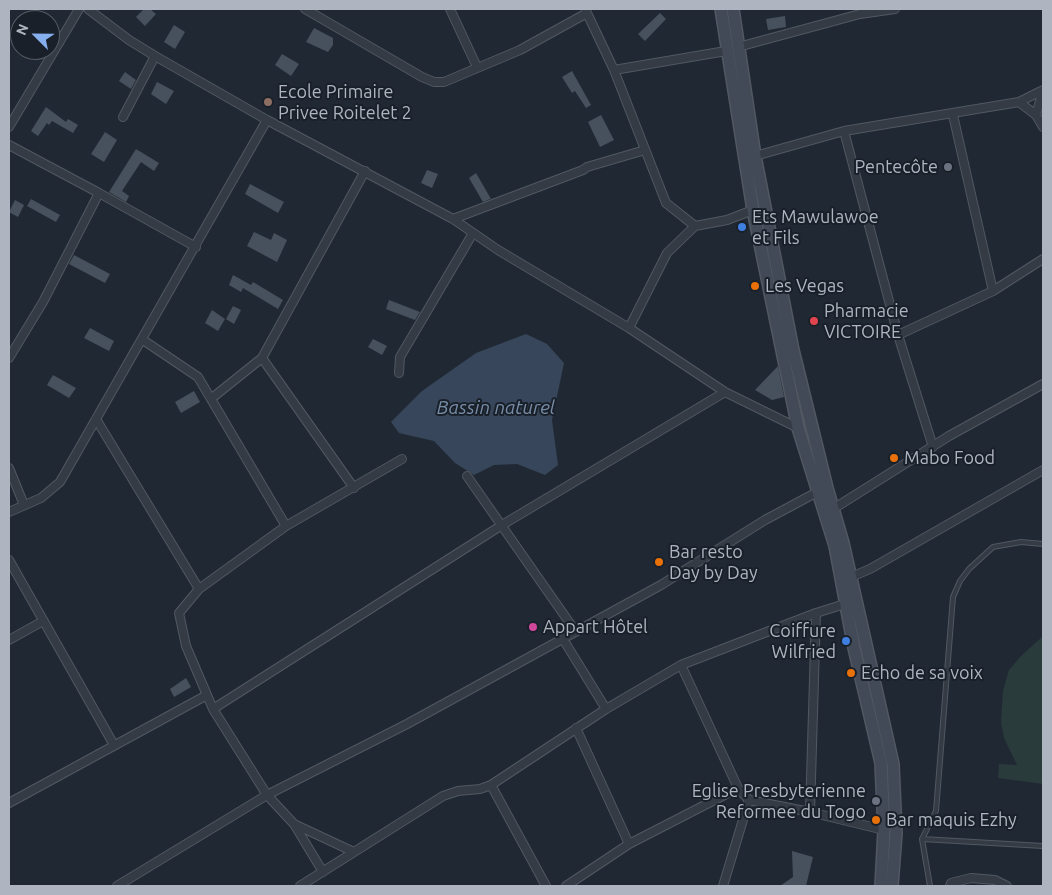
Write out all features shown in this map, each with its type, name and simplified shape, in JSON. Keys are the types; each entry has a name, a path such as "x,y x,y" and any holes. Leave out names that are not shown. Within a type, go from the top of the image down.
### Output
{"main road":[{"path":"721,9 726,51 753,210 798,428 822,490 833,508 851,577 892,764 896,833 892,886"},
{"path":"733,9 755,156 793,350 848,603 854,648 881,763 884,830 881,886"}],"street":[{"path":"9,127 79,9"},
{"path":"88,9 129,40 155,56 268,120 453,219 629,328 725,392 798,428"},
{"path":"305,9 422,77 434,82 444,82 520,50 586,11 614,70 666,203 695,226"},
{"path":"450,9 477,67"},
{"path":"738,46 859,11 895,9"},
{"path":"614,70 726,51"},
{"path":"124,116 155,56"},
{"path":"755,156 844,132 953,115 1019,102 1042,90"},
{"path":"1036,115 1042,90"},
{"path":"1019,102 1036,115 1043,127"},
{"path":"953,115 993,291"},
{"path":"9,512 41,498 60,482 268,120"},
{"path":"844,132 898,335 933,447"},
{"path":"9,145 196,247"},
{"path":"453,219 587,167 645,150"},
{"path":"212,398 262,358 365,171"},
{"path":"9,358 42,302 99,193"},
{"path":"629,328 667,253 695,226 728,220 753,210"},
{"path":"399,373 400,358 473,233"},
{"path":"898,335 993,291 1043,259"},
{"path":"143,340 198,377 286,526"},
{"path":"262,358 354,488"},
{"path":"833,508 933,447 1043,384"},
{"path":"213,709 502,525 725,392"},
{"path":"96,419 199,589"},
{"path":"323,872 294,824 267,795 213,709 186,646 179,614 199,589 286,526 402,459"},
{"path":"9,468 24,505"},
{"path":"851,577 870,570 1043,470"},
{"path":"467,476 576,632"},
{"path":"117,886 267,795 408,724 661,586 766,520 822,490"},
{"path":"9,560 114,745"},
{"path":"300,886 443,796 458,791 480,790 491,785 606,709 681,665 816,612 848,603"},
{"path":"810,812 816,612"},
{"path":"9,640 43,621"},
{"path":"563,639 606,709"},
{"path":"681,665 738,788 749,800 810,812 884,830"},
{"path":"9,804 207,695"},
{"path":"576,728 629,844"},
{"path":"491,785 546,886"},
{"path":"566,886 629,844 738,788"},
{"path":"723,886 749,800"},
{"path":"294,824 354,852"},
{"path":"950,886 951,883 971,878 996,880 1007,886"}],"lane":[{"path":"930,886 922,839 936,811 952,606 960,581 969,569 993,547 1021,542 1043,544"},
{"path":"922,839 1043,846"}],"shaded area":[{"path":"1043,636 1043,784 998,778 999,764 1017,765 1004,738 1001,723 1003,691 1009,670"}],"water":[{"name":"Bassin naturel","path":"526,334 547,344 564,363 552,420 558,465 545,475 517,464 494,465 474,475 455,463 434,441 399,433 391,422 422,391 476,353"}],"building":[{"path":"144,9 150,9 156,14 145,26 136,17"},
{"path":"660,13 666,19 645,41 638,34"},
{"path":"785,16 786,27 768,30 766,19"},
{"path":"174,25 185,32 175,49 164,42"},
{"path":"314,28 333,38 333,45 328,52 306,42"},
{"path":"282,54 299,64 291,76 275,65"},
{"path":"572,71 591,105 586,108 575,91 572,93 562,77"},
{"path":"125,72 136,80 131,89 119,81"},
{"path":"157,82 174,91 166,104 151,94"},
{"path":"46,107 66,122 68,119 78,125 73,133 52,121 49,125 47,123 38,136 31,131"},
{"path":"601,115 614,140 600,147 588,122"},
{"path":"105,132 117,140 104,162 91,154"},
{"path":"136,149 159,163 154,171 141,162 122,191 129,196 126,202 109,192"},
{"path":"427,170 438,174 432,188 421,183"},
{"path":"476,173 491,199 483,202 469,178"},
{"path":"250,184 284,202 278,213 245,194"},
{"path":"31,199 60,215 56,222 27,206"},
{"path":"15,200 24,205 18,217 9,212"},
{"path":"254,232 271,240 274,233 287,240 277,262 247,246"},
{"path":"74,255 110,274 105,283 69,264"},
{"path":"233,275 251,285 253,282 283,300 278,309 243,288 241,292 229,285"},
{"path":"389,300 420,312 415,320 386,309"},
{"path":"233,306 241,310 234,324 226,319"},
{"path":"212,310 225,319 218,331 205,323"},
{"path":"90,328 114,341 109,351 84,338"},
{"path":"373,339 387,346 382,355 368,347"},
{"path":"778,366 784,397 772,400 755,390"},
{"path":"53,375 76,388 69,398 47,385"},
{"path":"194,391 200,402 181,413 175,402"},
{"path":"186,678 191,687 174,697 170,689"},
{"path":"792,851 813,857 806,886 780,886 793,877"}],"place":[{"name":"Ecole Primaire Privee Roitelet 2","path":"268,102"},
{"name":"Pentecôte","path":"948,167"},
{"name":"Ets Mawulawoe et Fils","path":"742,227"},
{"name":"Les Vegas","path":"755,286"},
{"name":"Pharmacie VICTOIRE","path":"814,321"},
{"name":"Mabo Food","path":"894,458"},
{"name":"Bar resto Day by Day","path":"659,562"},
{"name":"Appart Hôtel","path":"533,627"},
{"name":"Coiffure Wilfried","path":"846,641"},
{"name":"Echo de sa voix","path":"851,673"},
{"name":"Eglise Presbyterienne Reformee du Togo","path":"876,801"},
{"name":"Bar maquis Ezhy","path":"876,820"}]}
